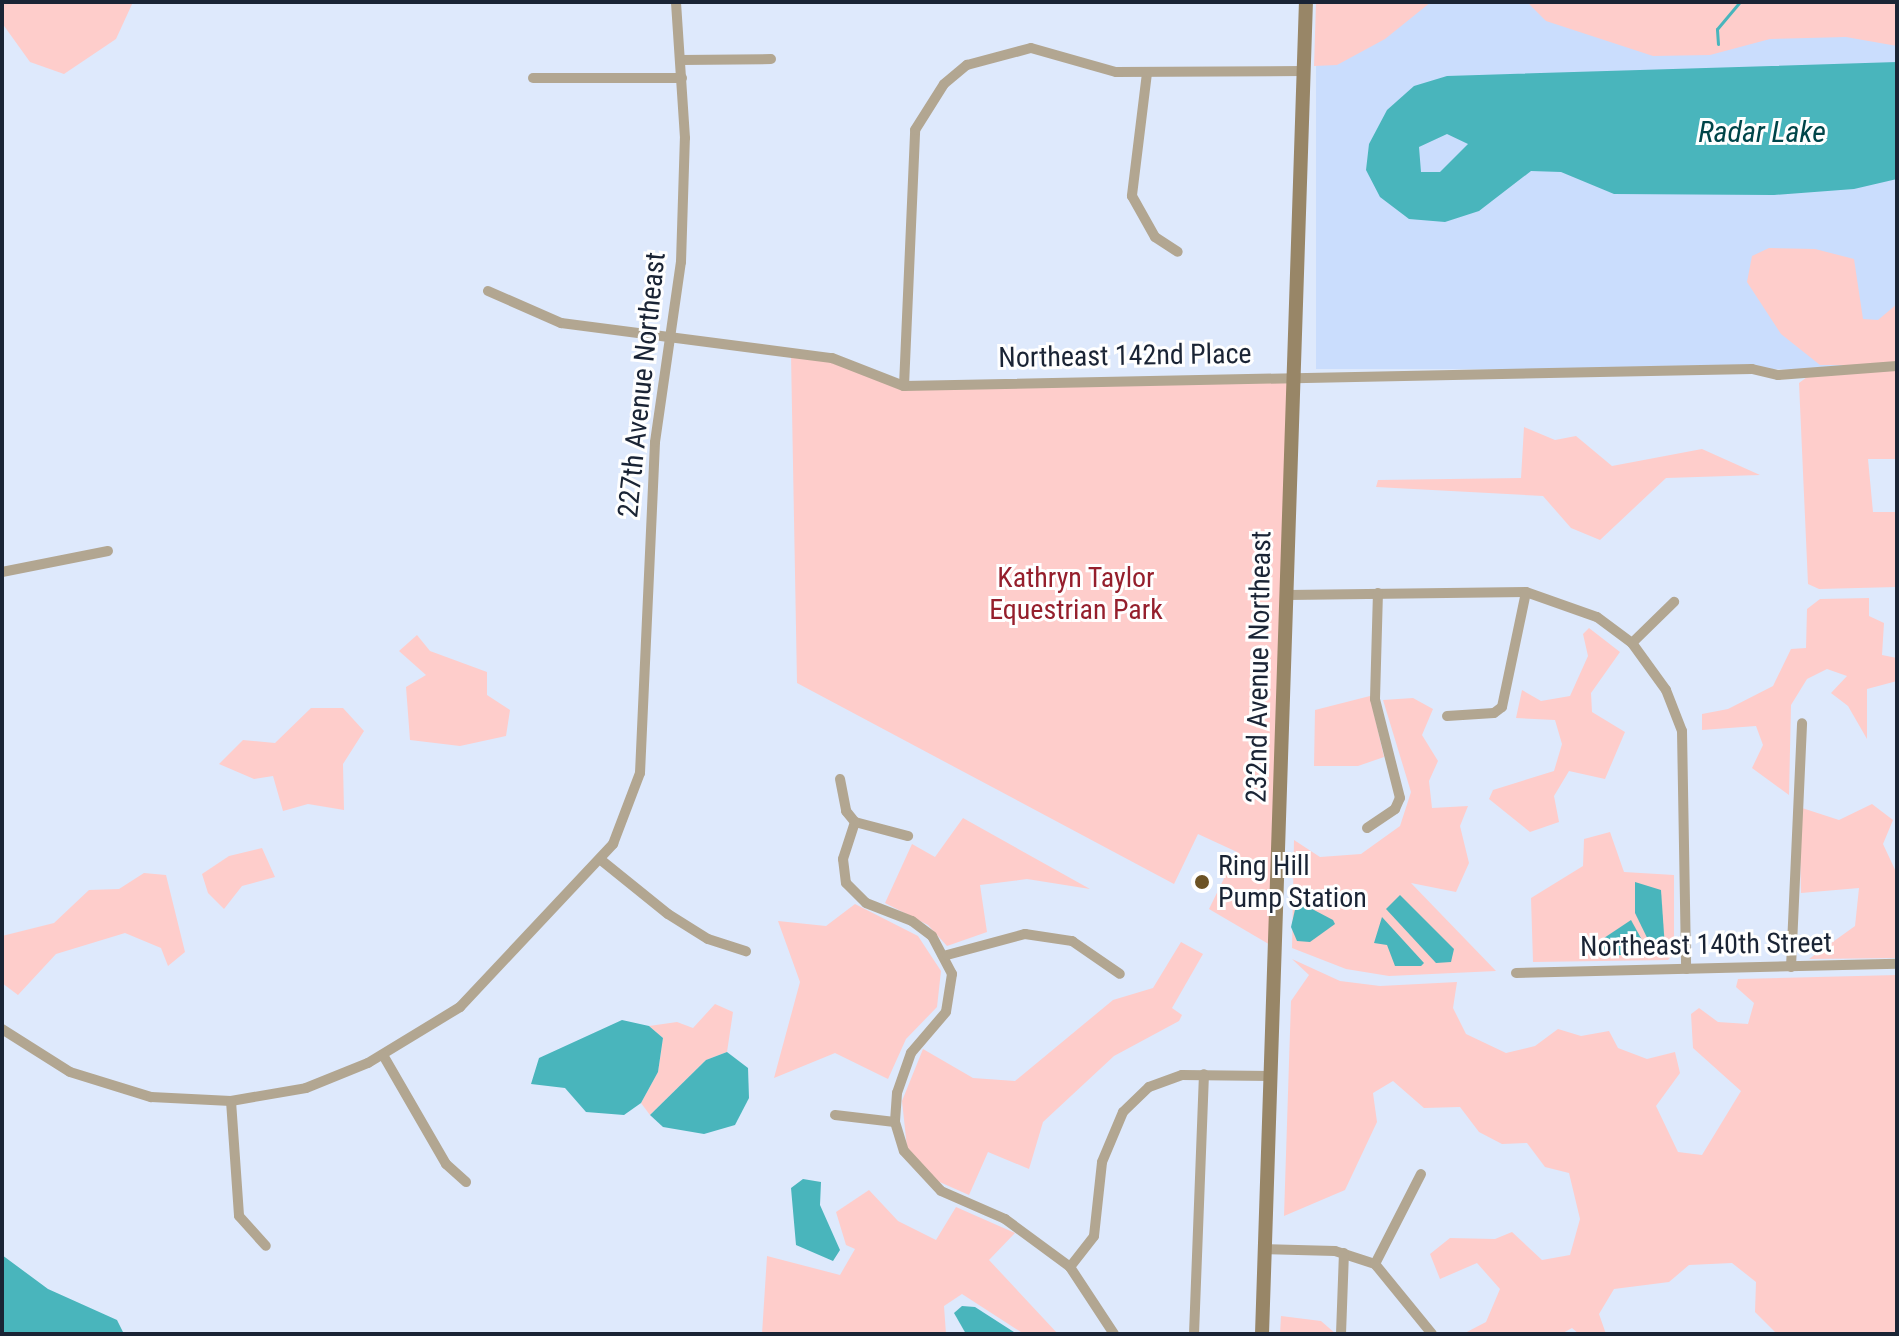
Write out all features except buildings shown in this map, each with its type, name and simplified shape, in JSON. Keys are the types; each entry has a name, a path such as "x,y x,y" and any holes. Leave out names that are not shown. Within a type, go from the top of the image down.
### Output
{"street":[{"name":"227th Avenue Northeast","path":"2,1029 70,1072 115,1088 231,1101 306,1088 383,1055 460,1007 601,860 622,828 640,773 655,442 670,342 684,197 682,78 676,2"},
{"name":"232nd Avenue Northeast","path":"1262,1334 1288,595 1291,376 1306,2"},
{"path":"904,386 911,159 927,105 967,65 1000,52 1031,48 1093,68 1147,73 1303,71"},
{"path":"681,60 771,59"},
{"path":"1147,73 1132,196 1155,237 1178,252"},
{"path":"533,78 682,78"},
{"name":"Northeast 142nd Place","path":"488,291 561,323 670,342 832,358 904,386 1752,369 1778,375 1897,366"},
{"path":"2,572 108,551"},
{"path":"1288,595 1526,592 1597,617 1632,643 1666,690 1682,731 1686,969"},
{"path":"1447,716 1494,713 1502,707 1526,592"},
{"path":"1367,828 1395,809 1400,798 1375,699 1378,593"},
{"path":"1632,643 1674,602"},
{"path":"1791,967 1802,723"},
{"path":"840,779 846,811 855,822 908,836"},
{"path":"855,822 843,859 846,883 866,903 912,921 947,955 952,974 946,1012 911,1053 895,1122 904,1151 941,1191 1005,1219 1070,1267 1114,1334"},
{"path":"601,860 668,914 708,939 746,951"},
{"path":"947,955 1025,934 1072,941 1120,974"},
{"name":"Northeast 140th Street","path":"1516,973 1897,964"},
{"path":"383,1055 446,1164 466,1182"},
{"path":"1194,1334 1204,1074"},
{"path":"1070,1267 1094,1236 1102,1162 1123,1112 1149,1087 1204,1074 1271,1076"},
{"path":"231,1101 239,1216 266,1246"},
{"path":"835,1115 895,1122"},
{"path":"1375,1264 1421,1174"},
{"path":"1264,1249 1344,1253 1375,1264 1432,1334"},
{"path":"1341,1334 1344,1253"}],"shaded area":[{"path":"1316,2 1897,2 1897,369 1316,369"}],"green space":[{"path":"2,2 133,2 116,39 64,74 30,62 2,23"},
{"path":"1316,2 1431,2 1385,39 1337,65 1314,66"},
{"path":"1527,2 1897,2 1897,46 1846,37 1770,39 1710,55 1653,56 1546,21"},
{"path":"1769,248 1815,249 1854,259 1863,319 1878,320 1897,304 1897,365 1820,365 1781,334 1747,282 1752,256"},
{"name":"Kathryn Taylor Equestrian Park","path":"791,355 832,358 904,386 1291,376 1277,949 1209,909 1237,852 1198,834 1174,884 797,683"},
{"path":"1897,370 1897,459 1868,459 1873,512 1897,512 1897,587 1819,589 1808,584 1799,383 1811,374"},
{"path":"1524,427 1555,440 1576,436 1612,466 1702,449 1760,475 1666,478 1600,540 1571,528 1543,496 1376,487 1378,480 1521,478"},
{"path":"1869,598 1869,616 1884,623 1882,655 1897,658 1897,681 1867,689 1867,739 1848,706 1831,693 1847,676 1827,669 1807,679 1791,705 1789,795 1752,768 1763,745 1756,726 1702,730 1702,714 1728,709 1773,686 1791,649 1806,648 1807,609 1820,599"},
{"path":"1589,628 1620,652 1591,693 1592,712 1625,732 1605,779 1569,771 1554,796 1559,822 1530,832 1489,799 1493,790 1554,771 1562,744 1555,720 1516,718 1522,690 1541,701 1570,696 1588,656 1583,634"},
{"path":"417,635 430,651 487,672 487,695 510,710 506,736 460,746 410,740 406,687 426,675 399,651"},
{"path":"1370,696 1384,757 1358,766 1314,766 1315,710"},
{"path":"1413,698 1433,709 1422,735 1438,761 1429,781 1432,808 1468,806 1460,826 1469,863 1456,892 1411,883 1496,971 1389,976 1346,969 1292,948 1294,840 1320,857 1361,854 1400,826 1411,792 1383,700"},
{"path":"311,708 343,708 364,731 343,764 344,810 308,804 283,811 273,776 254,779 219,764 243,740 275,743"},
{"path":"1872,804 1893,820 1883,844 1897,874 1897,958 1809,959 1855,926 1859,888 1801,893 1799,807 1839,820"},
{"path":"963,818 1090,889 1027,879 980,885 987,932 947,946 928,925 885,903 912,844 935,857"},
{"path":"1610,832 1624,872 1674,875 1674,953 1668,960 1533,962 1531,898 1583,866 1584,839"},
{"path":"262,848 275,877 242,886 224,909 208,893 202,874 229,856"},
{"path":"144,873 166,875 185,952 168,966 161,948 125,933 56,954 18,995 2,983 2,936 54,923 89,890 119,889"},
{"path":"855,904 918,936 941,971 937,1007 906,1039 888,1079 835,1053 774,1078 800,982 778,921 826,926"},
{"path":"1181,942 1203,954 1172,1008 1182,1015 1179,1021 1114,1056 1043,1122 1029,1169 988,1152 969,1195 935,1180 907,1148 902,1101 923,1049 973,1078 1015,1081 1113,1000 1153,988"},
{"path":"1292,959 1340,981 1380,986 1457,982 1453,1008 1466,1034 1506,1053 1535,1046 1558,1029 1581,1036 1609,1031 1618,1048 1647,1059 1675,1052 1680,1073 1656,1106 1678,1152 1702,1155 1741,1091 1693,1048 1691,1014 1699,1008 1718,1022 1748,1024 1754,1003 1736,987 1738,979 1897,975 1897,1334 1777,1334 1755,1312 1756,1282 1732,1263 1689,1265 1669,1282 1614,1289 1599,1314 1606,1334 1579,1334 1572,1328 1561,1334 1463,1334 1486,1322 1500,1289 1477,1263 1440,1279 1430,1254 1450,1238 1495,1239 1512,1232 1542,1260 1570,1255 1580,1219 1569,1173 1545,1167 1527,1143 1502,1144 1479,1132 1460,1107 1424,1108 1393,1081 1373,1093 1377,1122 1345,1190 1284,1216 1291,1001 1309,975"},
{"path":"715,1004 733,1012 727,1052 706,1060 650,1115 641,1103 658,1072 663,1038 649,1026 677,1022 693,1028"},
{"path":"869,1190 898,1221 936,1240 956,1207 1015,1233 989,1260 1058,1334 1024,1334 962,1294 944,1306 946,1334 762,1334 767,1256 840,1275 855,1249 846,1245 836,1212"},
{"path":"1281,1316 1321,1321 1336,1334 1280,1334"}],"water":[{"name":"Radar Lake","path":"1897,62 1897,179 1854,189 1774,195 1614,194 1561,172 1531,171 1479,211 1445,222 1409,219 1380,197 1366,170 1369,144 1387,110 1414,86 1447,76","holes":["1447,134 1468,144 1440,172 1421,172 1419,147"]},
{"path":"1635,882 1661,890 1665,948 1654,952 1635,913"},
{"path":"1400,895 1454,949 1451,962 1436,963 1386,909"},
{"path":"1297,901 1335,924 1310,942 1297,941 1291,927"},
{"path":"1382,917 1424,963 1421,966 1395,966 1387,945 1374,943"},
{"path":"1631,920 1647,949 1644,955 1593,955 1592,946"},
{"path":"622,1020 649,1026 663,1038 658,1072 641,1103 624,1115 586,1112 565,1088 531,1084 539,1058"},
{"path":"727,1052 748,1068 749,1098 735,1125 704,1134 663,1127 650,1115 706,1060"},
{"path":"803,1179 821,1182 820,1205 840,1250 833,1261 796,1245 791,1188"},
{"path":"2,1255 48,1289 117,1320 124,1334 2,1334"},
{"path":"962,1306 975,1307 1017,1334 966,1334 954,1313"}],"waterway":[{"path":"1718,44 1717,29 1740,2"}],"place":[{"name":"Ring Hill Pump Station","path":"1202,882"}]}
